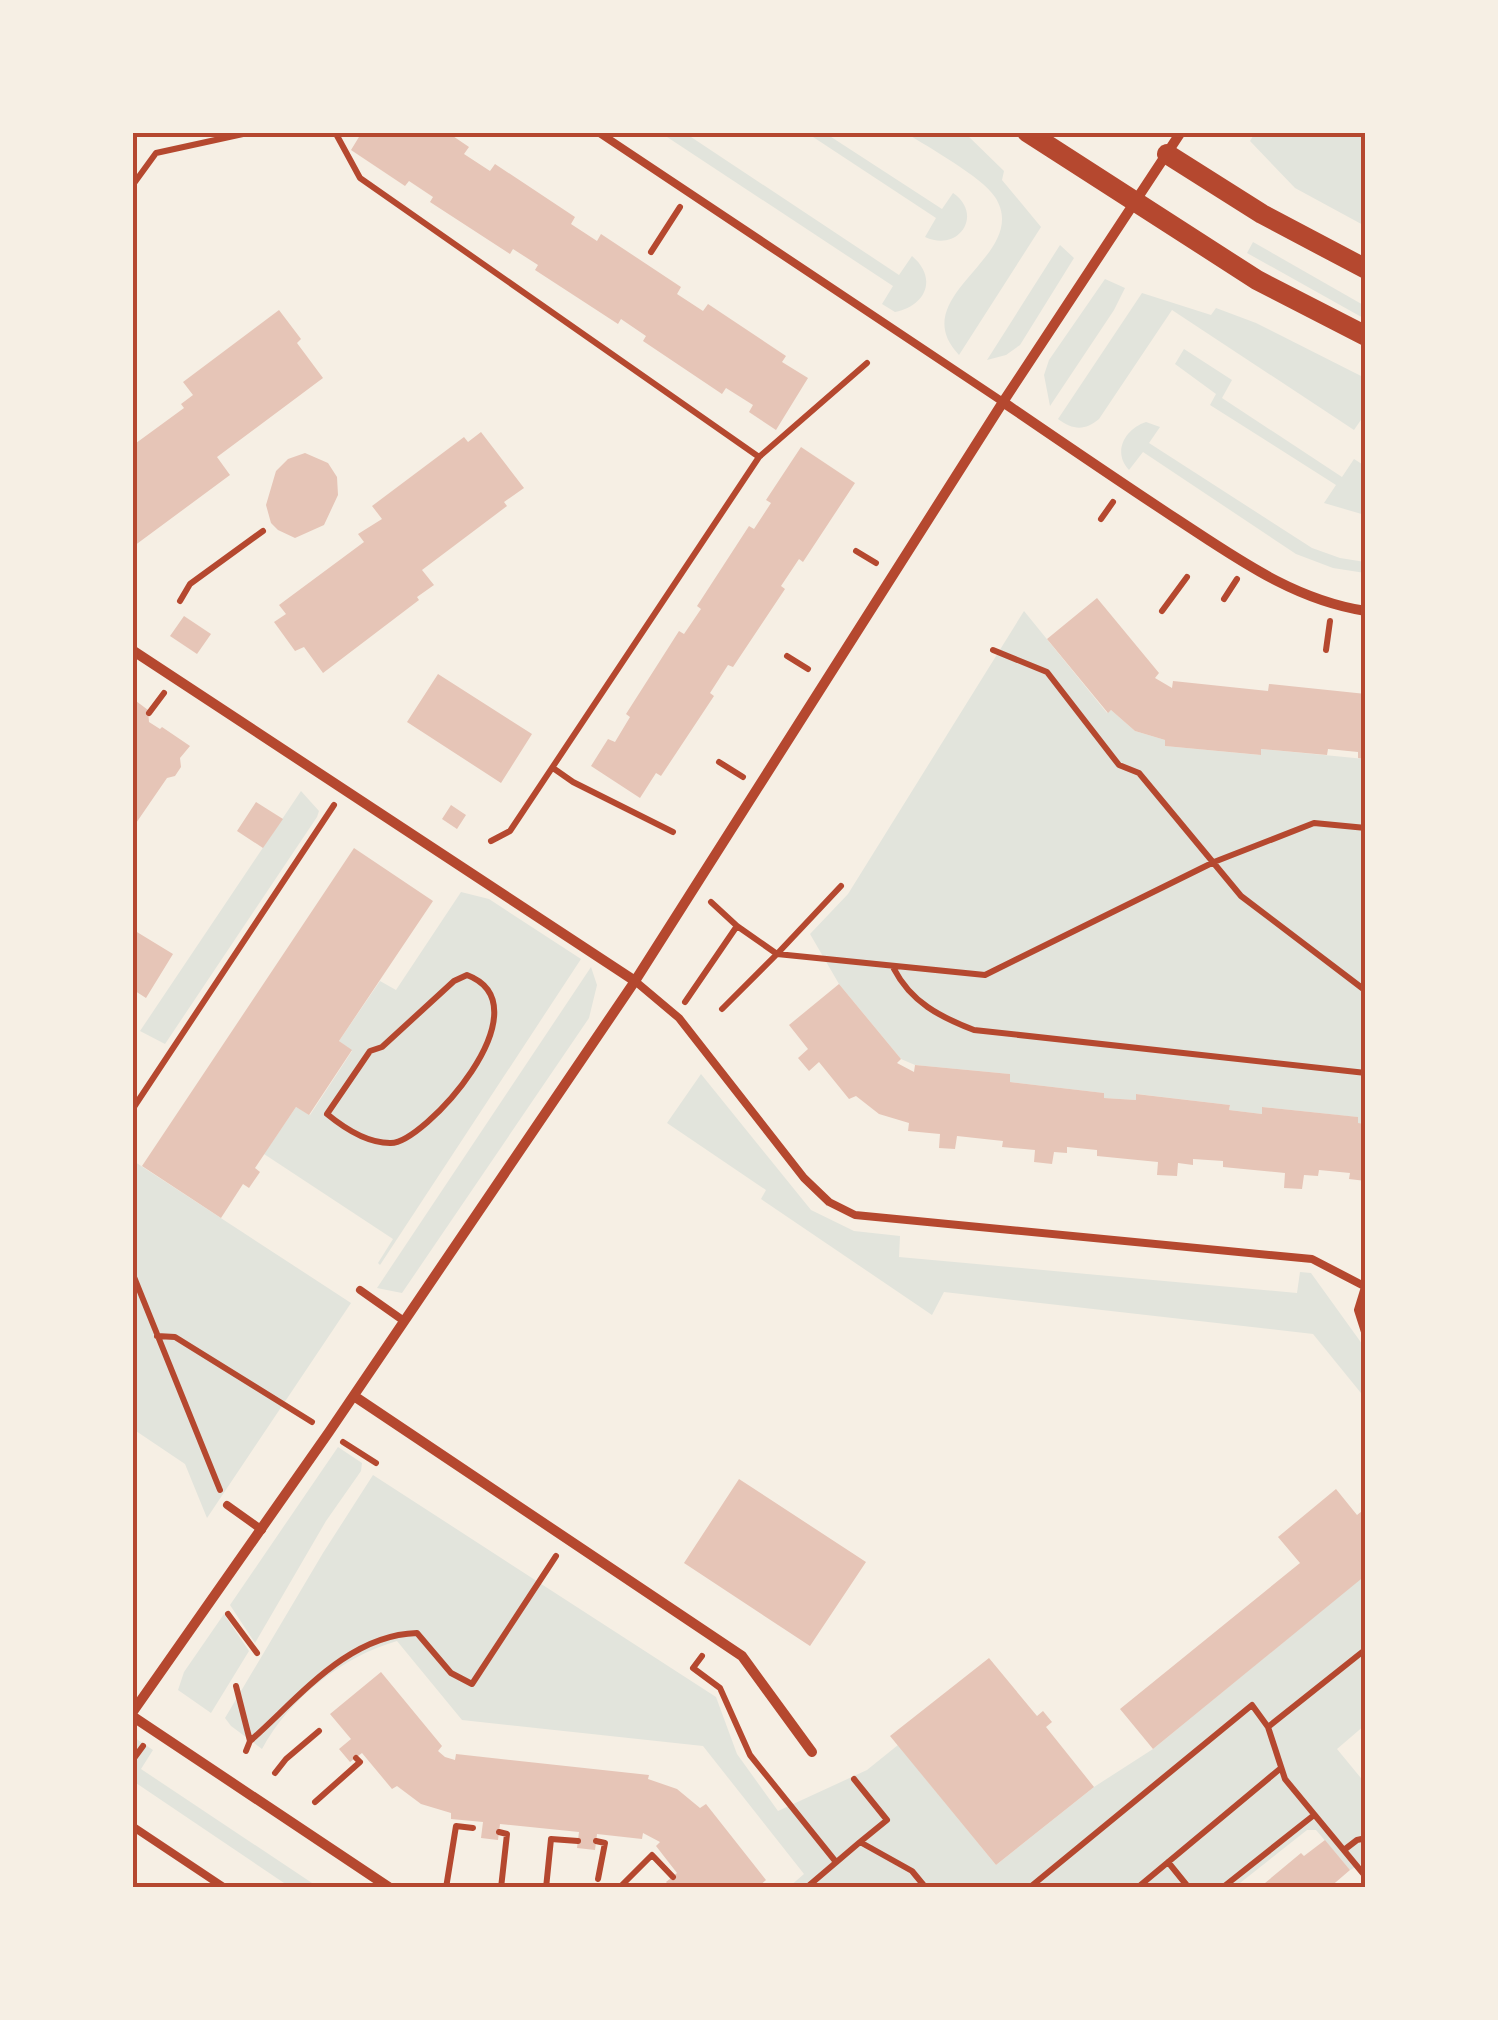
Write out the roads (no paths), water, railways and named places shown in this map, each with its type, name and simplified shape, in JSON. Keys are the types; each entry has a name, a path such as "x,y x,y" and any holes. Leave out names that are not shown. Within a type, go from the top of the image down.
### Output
{"main road":[{"path":"1027,132 1257,280 1366,336"},
{"path":"1167,154 1262,214 1366,269"}],"street":[{"path":"390,1888 132,1715 635,982 1003,402 1181,132"},
{"path":"1003,402 1246,565 1302,595 1366,611"},
{"path":"132,650 635,982"},
{"path":"354,1396 742,1656 812,1752"}],"lane":[{"path":"598,132 1003,402"},
{"path":"635,982 676,1015 804,1178 829,1202 855,1215 1312,1258 1365,1286 1358,1310 1366,1335"},
{"path":"360,1290 404,1321"},
{"path":"226,1505 262,1530"},
{"path":"132,1826 225,1888"}]}
